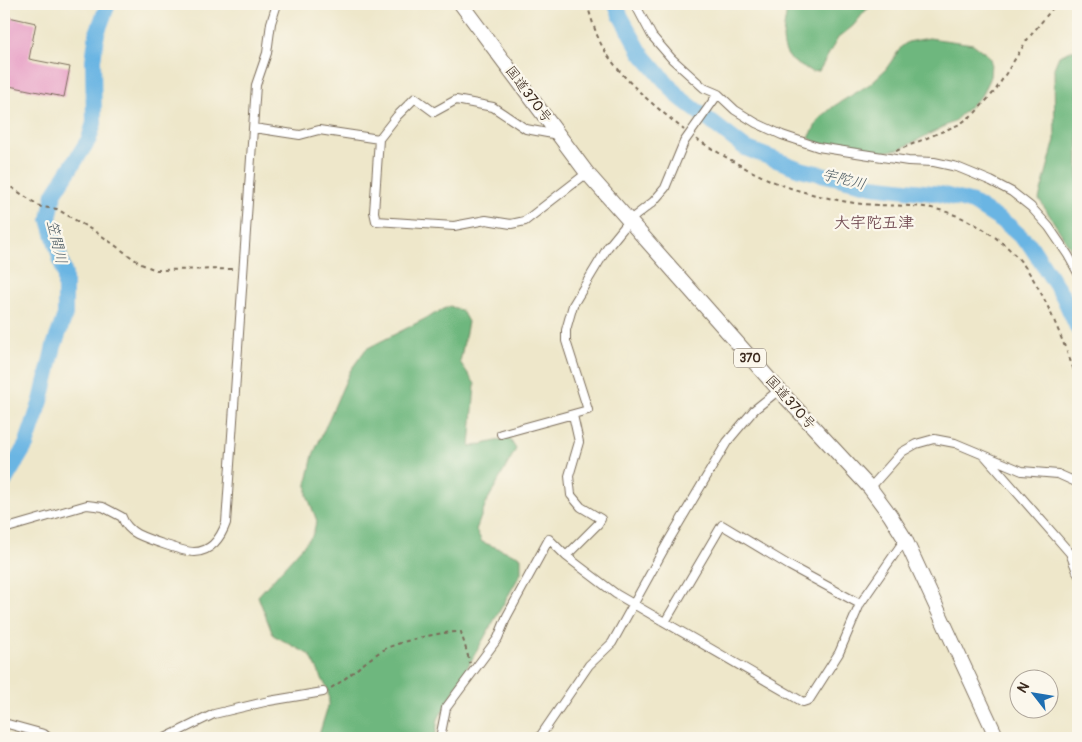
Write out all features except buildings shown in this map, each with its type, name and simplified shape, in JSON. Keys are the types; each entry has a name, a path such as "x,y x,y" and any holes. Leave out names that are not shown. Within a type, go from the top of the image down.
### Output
{"highway":[{"name":"国道370号","path":"461,4 588,173 779,390 870,488 890,515 905,539 997,738"}],"street":[{"path":"4,529 87,505 103,507 122,517 124,523 136,534 178,549 194,552 212,546 222,535 226,523 256,84 267,53 271,23 277,4"},
{"path":"635,4 652,36 672,59 704,88 756,123 782,135 818,147 908,161 934,162 957,167 991,180 1012,192 1031,207 1049,227 1078,273"},
{"path":"501,434 588,410 566,341 566,330 573,304 608,247 630,220 653,202 665,188 684,142 717,95"},
{"path":"561,136 526,129 493,107 456,100 434,112 414,98 379,139 374,212 376,220 454,226 486,220 511,224 526,221 588,173"},
{"path":"254,128 300,135 319,130 379,139"},
{"path":"539,738 589,665 612,642 727,442 754,410 779,390"},
{"path":"566,556 601,519 580,507 571,495 569,476 579,442 573,415"},
{"path":"870,488 902,452 916,444 934,439 956,443 1022,470 1058,474 1078,484"},
{"path":"984,456 1070,553 1078,574"},
{"path":"665,622 722,525 790,566 860,604"},
{"path":"440,738 446,708 498,638 507,616 549,539 566,556 616,594 803,702 809,700 840,652 860,604 905,539"},
{"path":"165,738 214,714 322,692"},
{"path":"4,723 44,734 49,738"}],"path":[{"path":"587,4 601,44 626,80 652,104 690,133 746,168 799,190 862,204 934,209 957,216 977,226 1001,242 1017,257 1034,282 1052,316 1078,380"},
{"path":"882,157 960,124 975,113 995,92 1027,40 1056,4"},
{"path":"4,185 11,187 41,207 58,210 102,236 141,264 156,270 244,269"},
{"path":"322,692 342,682 384,649 408,640 457,631 460,632 473,672"}],"green space":[{"path":"787,4 876,4 866,10 853,26 838,38 819,71 812,72 794,62 785,51 783,38"},
{"path":"929,38 973,44 989,56 991,62 990,77 981,96 953,122 900,149 883,152 818,143 809,138 819,119 834,106 870,84 886,69 902,46 908,42"},
{"path":"1078,48 1078,260 1039,199 1055,140 1054,68 1059,56"},
{"path":"450,306 462,311 468,322 460,362 475,384 470,447 509,438 516,449 486,503 476,530 482,542 521,557 521,573 438,719 435,738 318,738 329,703 328,690 310,655 273,635 258,596 312,536 317,521 307,495 307,482 313,455 350,371 366,349"}],"waterway":[{"name":"笠間川","path":"4,482 26,445 41,401 54,346 65,315 65,275 49,219 54,194 89,139 94,123 93,60 97,33 108,4"},
{"name":"宇陀川","path":"616,4 641,53 679,97 745,148 800,169 872,186 940,194 973,203 1008,225 1030,245 1063,296 1078,329"}],"district":[{"name":"大宇陀五津","path":"874,222"}]}
